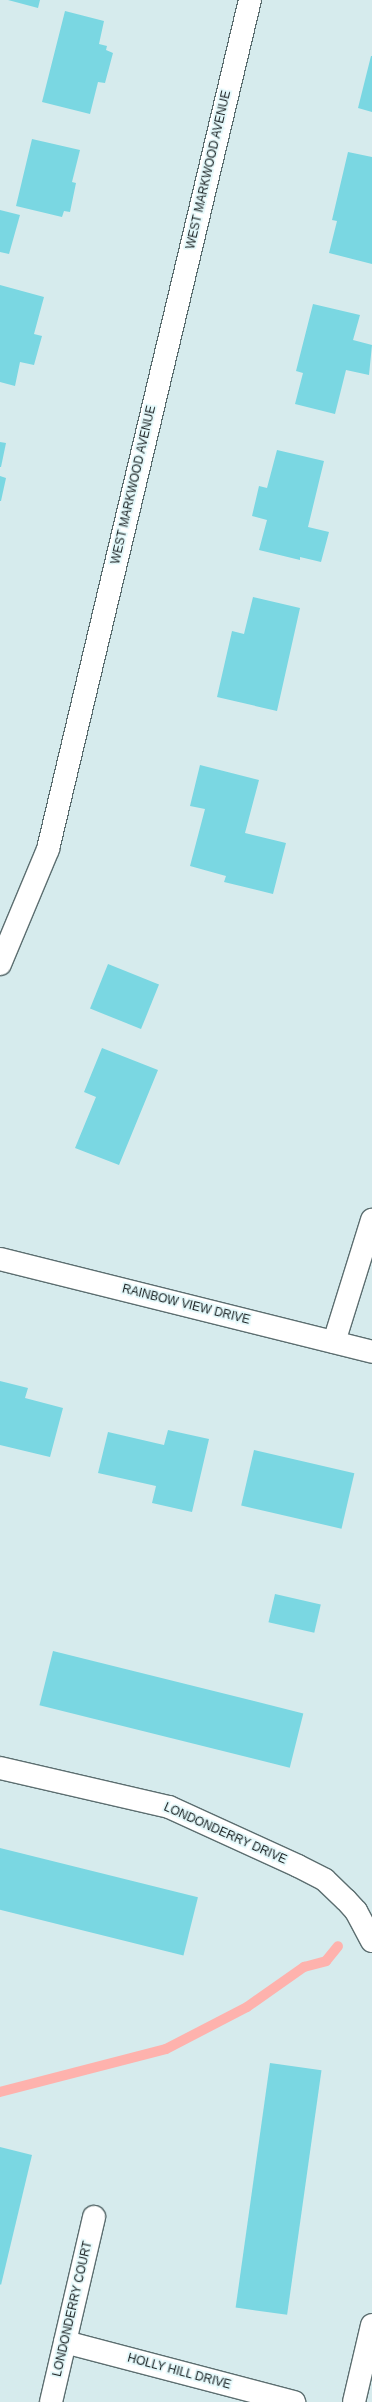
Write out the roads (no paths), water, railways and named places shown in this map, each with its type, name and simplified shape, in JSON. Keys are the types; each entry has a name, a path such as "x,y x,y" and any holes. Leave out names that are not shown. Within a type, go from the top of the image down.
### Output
{"street":[{"name":"WEST MARKWOOD AVENUE","path":"0,964 48,849 250,0"},
{"path":"334,1342 372,1220"},
{"name":"RAINBOW VIEW DRIVE","path":"0,1259 372,1352"},
{"name":"LONDONDERRY DRIVE","path":"0,1768 169,1807 298,1866 325,1880 346,1900 356,1911 372,1941"},
{"name":"LONDONDERRY COURT","path":"51,2402 94,2217"},
{"path":"354,2402 372,2325"},
{"name":"HOLLY HILL DRIVE","path":"65,2342 294,2402"}],"waterway":[{"path":"0,2092 166,2049 247,2007 304,1967 326,1961 338,1946"}]}
